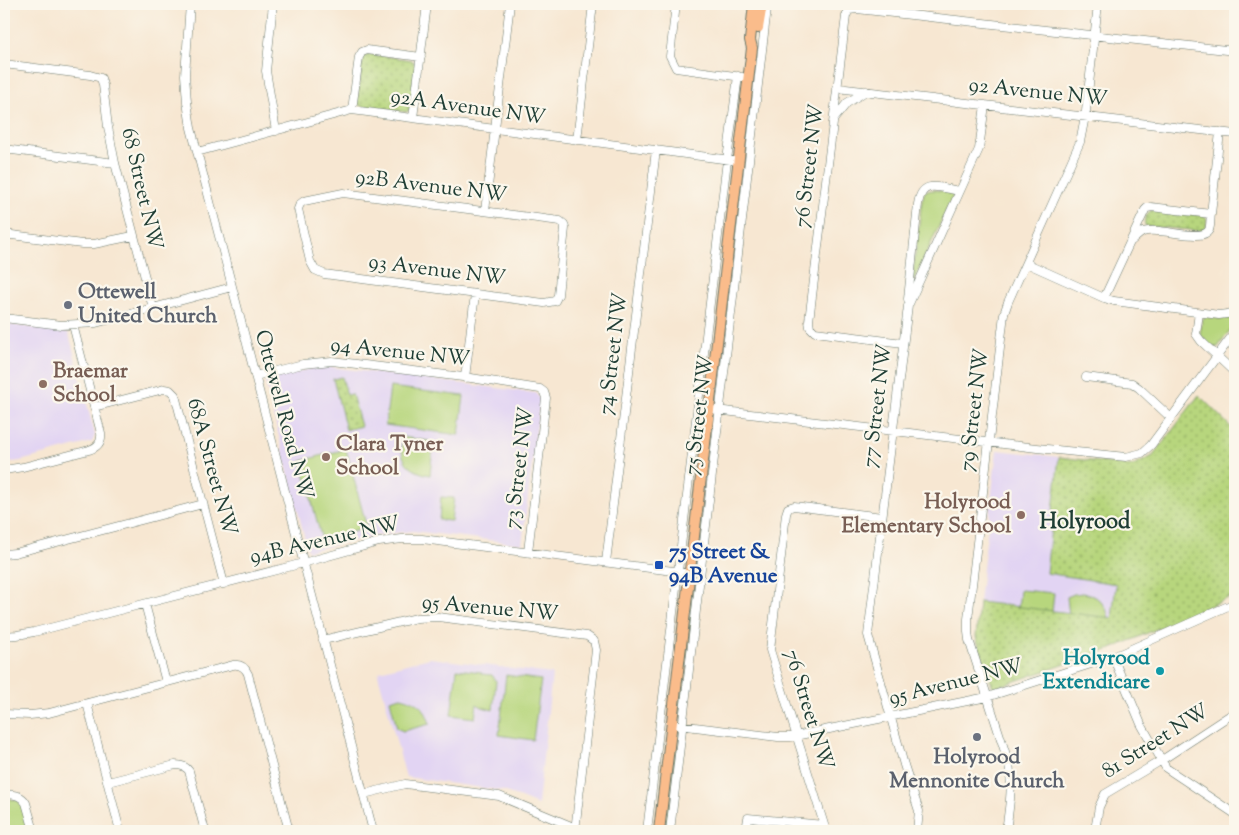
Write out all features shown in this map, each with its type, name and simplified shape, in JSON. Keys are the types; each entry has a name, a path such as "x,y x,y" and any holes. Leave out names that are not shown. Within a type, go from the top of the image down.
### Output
{"main road":[{"name":"75 Street NW","path":"752,48 750,40 754,4"},
{"name":"75 Street NW","path":"659,831 677,725 689,573 714,410 732,160 743,77 756,41 764,4"}],"street":[{"path":"178,4 190,4"},
{"name":"Ottewell Road NW","path":"190,4 185,75 188,111 197,152 373,831"},
{"path":"273,4 266,71 276,131"},
{"path":"413,118 427,4"},
{"path":"485,211 510,4"},
{"path":"577,140 593,4"},
{"path":"676,4 670,56 676,68 743,77"},
{"name":"75 Street NW","path":"670,831 677,725 714,410 767,8 764,4"},
{"name":"79 Street NW","path":"1006,831 1011,775 969,640 968,619 1004,314 1080,142 1086,116 1098,4"},
{"name":"76 Street NW","path":"903,343 816,332 810,327 809,321 846,16 849,10 857,9 1095,36"},
{"path":"1095,36 1235,51"},
{"path":"352,110 359,57 362,52 367,50 421,56"},
{"name":"68 Street NW","path":"4,64 101,78 104,85 108,127 115,163 153,308"},
{"name":"92 Avenue NW","path":"837,88 1235,134"},
{"path":"833,120 847,103 866,91"},
{"name":"77 Street NW","path":"908,306 979,149 985,105"},
{"name":"92A Avenue NW","path":"197,152 352,110 732,160"},
{"path":"1129,243 1143,232 1159,231 1196,236 1206,233 1209,229 1220,132"},
{"path":"4,149 115,163"},
{"name":"74 Street NW","path":"606,562 656,150"},
{"name":"75 Street NW","path":"647,831 678,572 732,160"},
{"name":"77 Street NW","path":"917,831 919,811 890,717 868,635 908,306 918,201 924,189 932,187 959,191"},
{"name":"92B Avenue NW","path":"315,270 310,262 298,209 304,201 343,193 485,211 560,221 564,224 558,295 555,301"},
{"path":"1104,298 1147,208 1211,214"},
{"path":"4,234 82,244 94,244 133,236"},
{"path":"1026,263 1114,301 1219,315 1235,313"},
{"name":"93 Avenue NW","path":"315,270 324,274 475,294 544,302 555,301"},
{"path":"4,318 46,324 73,325 105,321 232,287"},
{"path":"465,378 475,294"},
{"path":"1199,313 1196,334 1201,341 1235,372"},
{"path":"4,470 89,450 100,443 101,433 73,325"},
{"path":"714,410 1126,457 1142,453 1151,445 1235,332"},
{"name":"94 Avenue NW","path":"255,376 304,364 332,361 534,387 542,390"},
{"path":"1086,377 1132,383 1171,418"},
{"name":"68A Street NW","path":"94,407 164,389 170,390 176,397 224,584"},
{"name":"73 Street NW","path":"528,552 546,398 542,390"},
{"path":"4,554 19,552 203,504"},
{"name":"76 Street NW","path":"825,828 770,650 786,514 788,508 794,506 882,517"},
{"name":"94B Avenue NW","path":"4,636 34,632 224,584 379,542 402,538 689,573"},
{"name":"95 Avenue NW","path":"677,725 778,738 988,697 1114,657 1235,603"},
{"path":"146,604 166,682"},
{"name":"95 Avenue NW","path":"323,640 417,618 438,617 586,636 594,641 596,650 578,830"},
{"path":"1114,657 1139,720 1166,768 1235,814"},
{"path":"4,714 41,714 233,666 243,667 248,674 289,831"},
{"path":"87,703 120,831"},
{"name":"81 Street NW","path":"1096,831 1099,807 1105,794 1234,715"},
{"path":"108,782 175,765 183,766 189,771 205,831"},
{"path":"364,794 405,784 499,796 578,830"},
{"path":"4,794 24,799 34,831"},
{"path":"746,831 748,818 825,828"}],"shaded area":[{"path":"769,4 794,4 793,12 772,10"},
{"name":"Braemar School","path":"4,324 67,332 69,334 95,435 92,442 20,461 4,463"},
{"path":"330,367 535,393 540,400 522,544 413,531 384,534 308,551 265,381 313,368"},
{"name":"Holyrood Elementary School","path":"997,450 1059,457 1046,573 1117,584 1112,618 979,602"},
{"path":"430,658 552,674 538,805 504,791 406,777 378,674 380,671"}],"green space":[{"path":"760,41 716,405 751,98"},
{"path":"369,54 412,60 416,64 411,108 407,112 360,106 357,102 363,58"},
{"path":"925,191 951,192 953,195 914,280 912,280 922,200"},
{"path":"1152,210 1204,215 1207,219 1206,227 1201,231 1146,226 1145,218"},
{"path":"1205,317 1221,319 1235,317 1235,323 1218,347 1206,342 1200,335 1202,320"},
{"path":"342,377 347,395 352,394 361,426 346,430 333,379"},
{"path":"390,387 464,396 459,435 385,425"},
{"path":"1199,395 1235,431 1235,595 1111,649 994,687 976,637 979,602 1112,618 1116,584 1046,573 1059,457 1133,466 1153,456"},
{"path":"715,419 698,564 698,551"},
{"path":"402,437 429,441 433,446 430,475 416,471 407,463 402,452"},
{"path":"346,449 367,528 322,540 301,461"},
{"path":"441,497 454,498 451,521 439,520"},
{"path":"696,567 698,567 679,719 678,718"},
{"path":"1020,590 1054,593 1048,652 1014,649"},
{"path":"1083,593 1097,598 1106,608 1109,618 1071,634 1067,597"},
{"path":"457,669 492,675 496,681 493,710 477,704 475,718 451,715"},
{"path":"506,675 541,680 533,740 499,735"},
{"path":"401,697 420,706 426,713 430,724 403,731 397,728 390,700"},
{"path":"677,735 667,831 665,831"},
{"path":"4,798 17,800 22,804 28,831 4,831"}],"place":[{"name":"Ottewell United Church","path":"68,305"},
{"name":"Braemar School","path":"43,384"},
{"name":"Clara Tyner School","path":"326,457"},
{"name":"Holyrood Elementary School","path":"1021,515"},
{"name":"75 Street & 94B Avenue","path":"659,565"},
{"name":"Holyrood Extendicare","path":"1160,671"},
{"name":"Holyrood Mennonite Church","path":"977,737"}],"district":[{"name":"Holyrood","path":"1085,523"}]}
